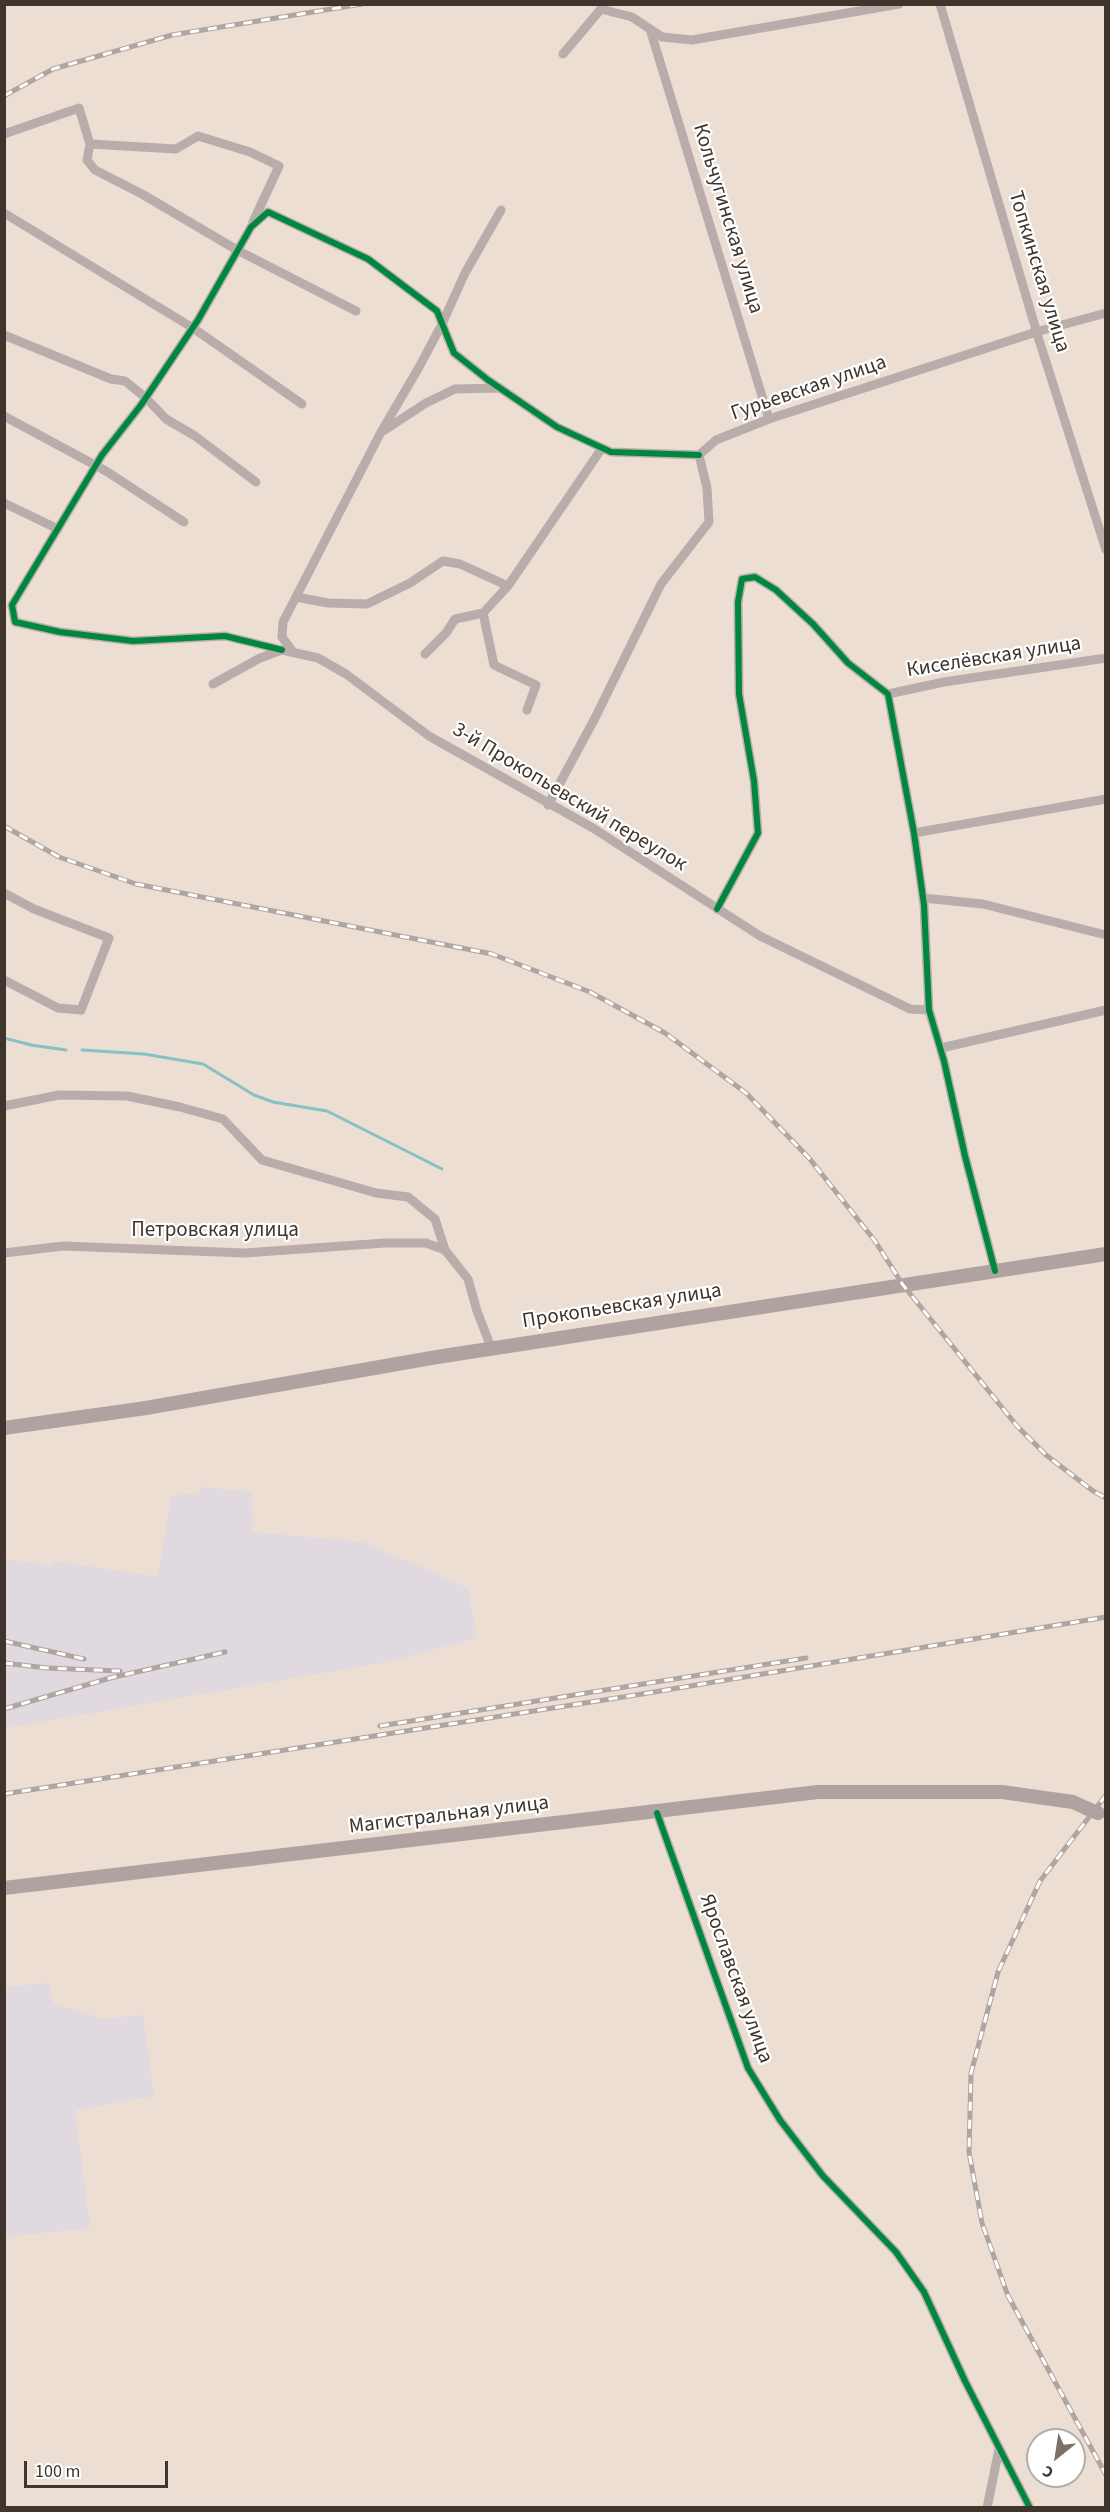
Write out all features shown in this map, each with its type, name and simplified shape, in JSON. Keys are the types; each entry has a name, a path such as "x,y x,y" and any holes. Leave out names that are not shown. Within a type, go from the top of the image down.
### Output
{"main road":[{"name":"Прокопьевская улица","path":"4,1428 146,1408 436,1357 1106,1254"},
{"name":"Магистральная улица","path":"4,1888 657,1813 818,1792 1002,1792 1073,1802 1097,1813"}],"street":[{"path":"563,54 601,9 633,17 662,38 692,39 899,4"},
{"name":"Топкинская улица","path":"940,4 1036,332 1106,549"},
{"name":"Кольчугинская улица","path":"650,30 769,418"},
{"path":"4,134 79,108 90,144 87,160 95,170 142,194 237,250 356,311"},
{"path":"15,622 12,605 96,466 146,398 193,328 251,227 279,166 250,152 198,136 176,149 90,144"},
{"path":"293,652 282,637 283,622 381,432 442,324 465,273 501,210"},
{"path":"251,227 268,212 368,260 437,311 454,353 557,427 611,452 699,455 707,488 709,522 661,584 594,720 548,805"},
{"path":"4,213 193,328 302,404"},
{"name":"Гурьевская улица","path":"699,455 716,440 769,418 1036,332 1106,313"},
{"path":"4,334 111,379 125,381 146,398 166,419 195,436 256,482"},
{"path":"381,432 426,402 455,390 500,388"},
{"path":"4,416 96,466 184,522"},
{"path":"425,654 446,633 455,619 483,613 508,586 602,448"},
{"path":"4,503 58,530"},
{"path":"296,597 328,603 367,604 410,583 442,561 460,564 508,586"},
{"path":"717,909 758,833 754,782 739,694 738,602 742,579 755,578 776,590 813,624 848,663 888,694 914,833 923,898 929,1010 941,1048 965,1156 995,1271"},
{"path":"483,613 494,665 536,685 527,710"},
{"name":"3-й Прокопьевский переулок","path":"4,618 60,632 133,641 225,636 318,658 346,675 429,736 609,838 760,936 910,1009 929,1010"},
{"path":"213,684 260,658 282,650"},
{"name":"Киселёвская улица","path":"888,694 944,682 1106,658"},
{"path":"914,833 1106,799"},
{"path":"4,894 34,909 109,938 81,1010 58,1008 4,980"},
{"path":"923,898 983,904 1106,935"},
{"path":"941,1048 1106,1010"},
{"path":"4,1106 59,1095 127,1096 180,1107 223,1119 262,1160 376,1193 408,1197 435,1219 445,1250 468,1279 489,1342"},
{"name":"Петровская улица","path":"4,1252 63,1246 245,1253 385,1243 426,1243 445,1250"},
{"name":"Ярославская улица","path":"657,1813 748,2068 780,2120 823,2176 896,2252 924,2292 999,2449 1030,2508"},
{"path":"987,2508 999,2449"}],"shaded area":[{"path":"201,1487 251,1492 253,1532 363,1542 468,1588 477,1638 386,1662 5,1728 5,1559 53,1566 55,1561 158,1577 171,1496 198,1493"},
{"path":"48,1983 54,2004 103,2019 143,2015 154,2096 75,2110 90,2228 5,2237 5,1987"}],"waterway":[{"path":"4,1038 66,1050"},
{"path":"82,1050 144,1054 203,1064 254,1095 273,1102 327,1111 442,1169"}],"railway":[{"path":"4,96 53,69 172,35 362,4"},
{"path":"4,826 59,857 136,884 492,954 590,992 665,1033 746,1093 809,1158 875,1241 903,1285 1017,1426 1046,1455 1093,1491 1106,1498"},
{"path":"4,1794 642,1694 1106,1617"},
{"path":"4,1641 84,1659"},
{"path":"4,1709 110,1678 225,1652"},
{"path":"380,1726 806,1658"},
{"path":"4,1663 47,1668 120,1671"},
{"path":"1106,1795 1040,1881 998,1972 971,2073 969,2152 982,2223 1008,2296 1106,2475"}],"cycle path":[{"path":"282,650 225,636 133,641 60,632 15,622 12,605 102,455 141,405 198,320 251,227 268,212 368,259 437,311 454,353 488,380 557,427 611,452 699,455"},
{"path":"717,909 758,833 754,781 739,694 738,602 742,579 755,577 776,590 813,624 848,663 888,694 914,833 924,905 929,1010 944,1061 965,1156 995,1271"},
{"path":"657,1813 748,2068 780,2120 823,2176 896,2252 924,2292 965,2381 1030,2508"}]}
